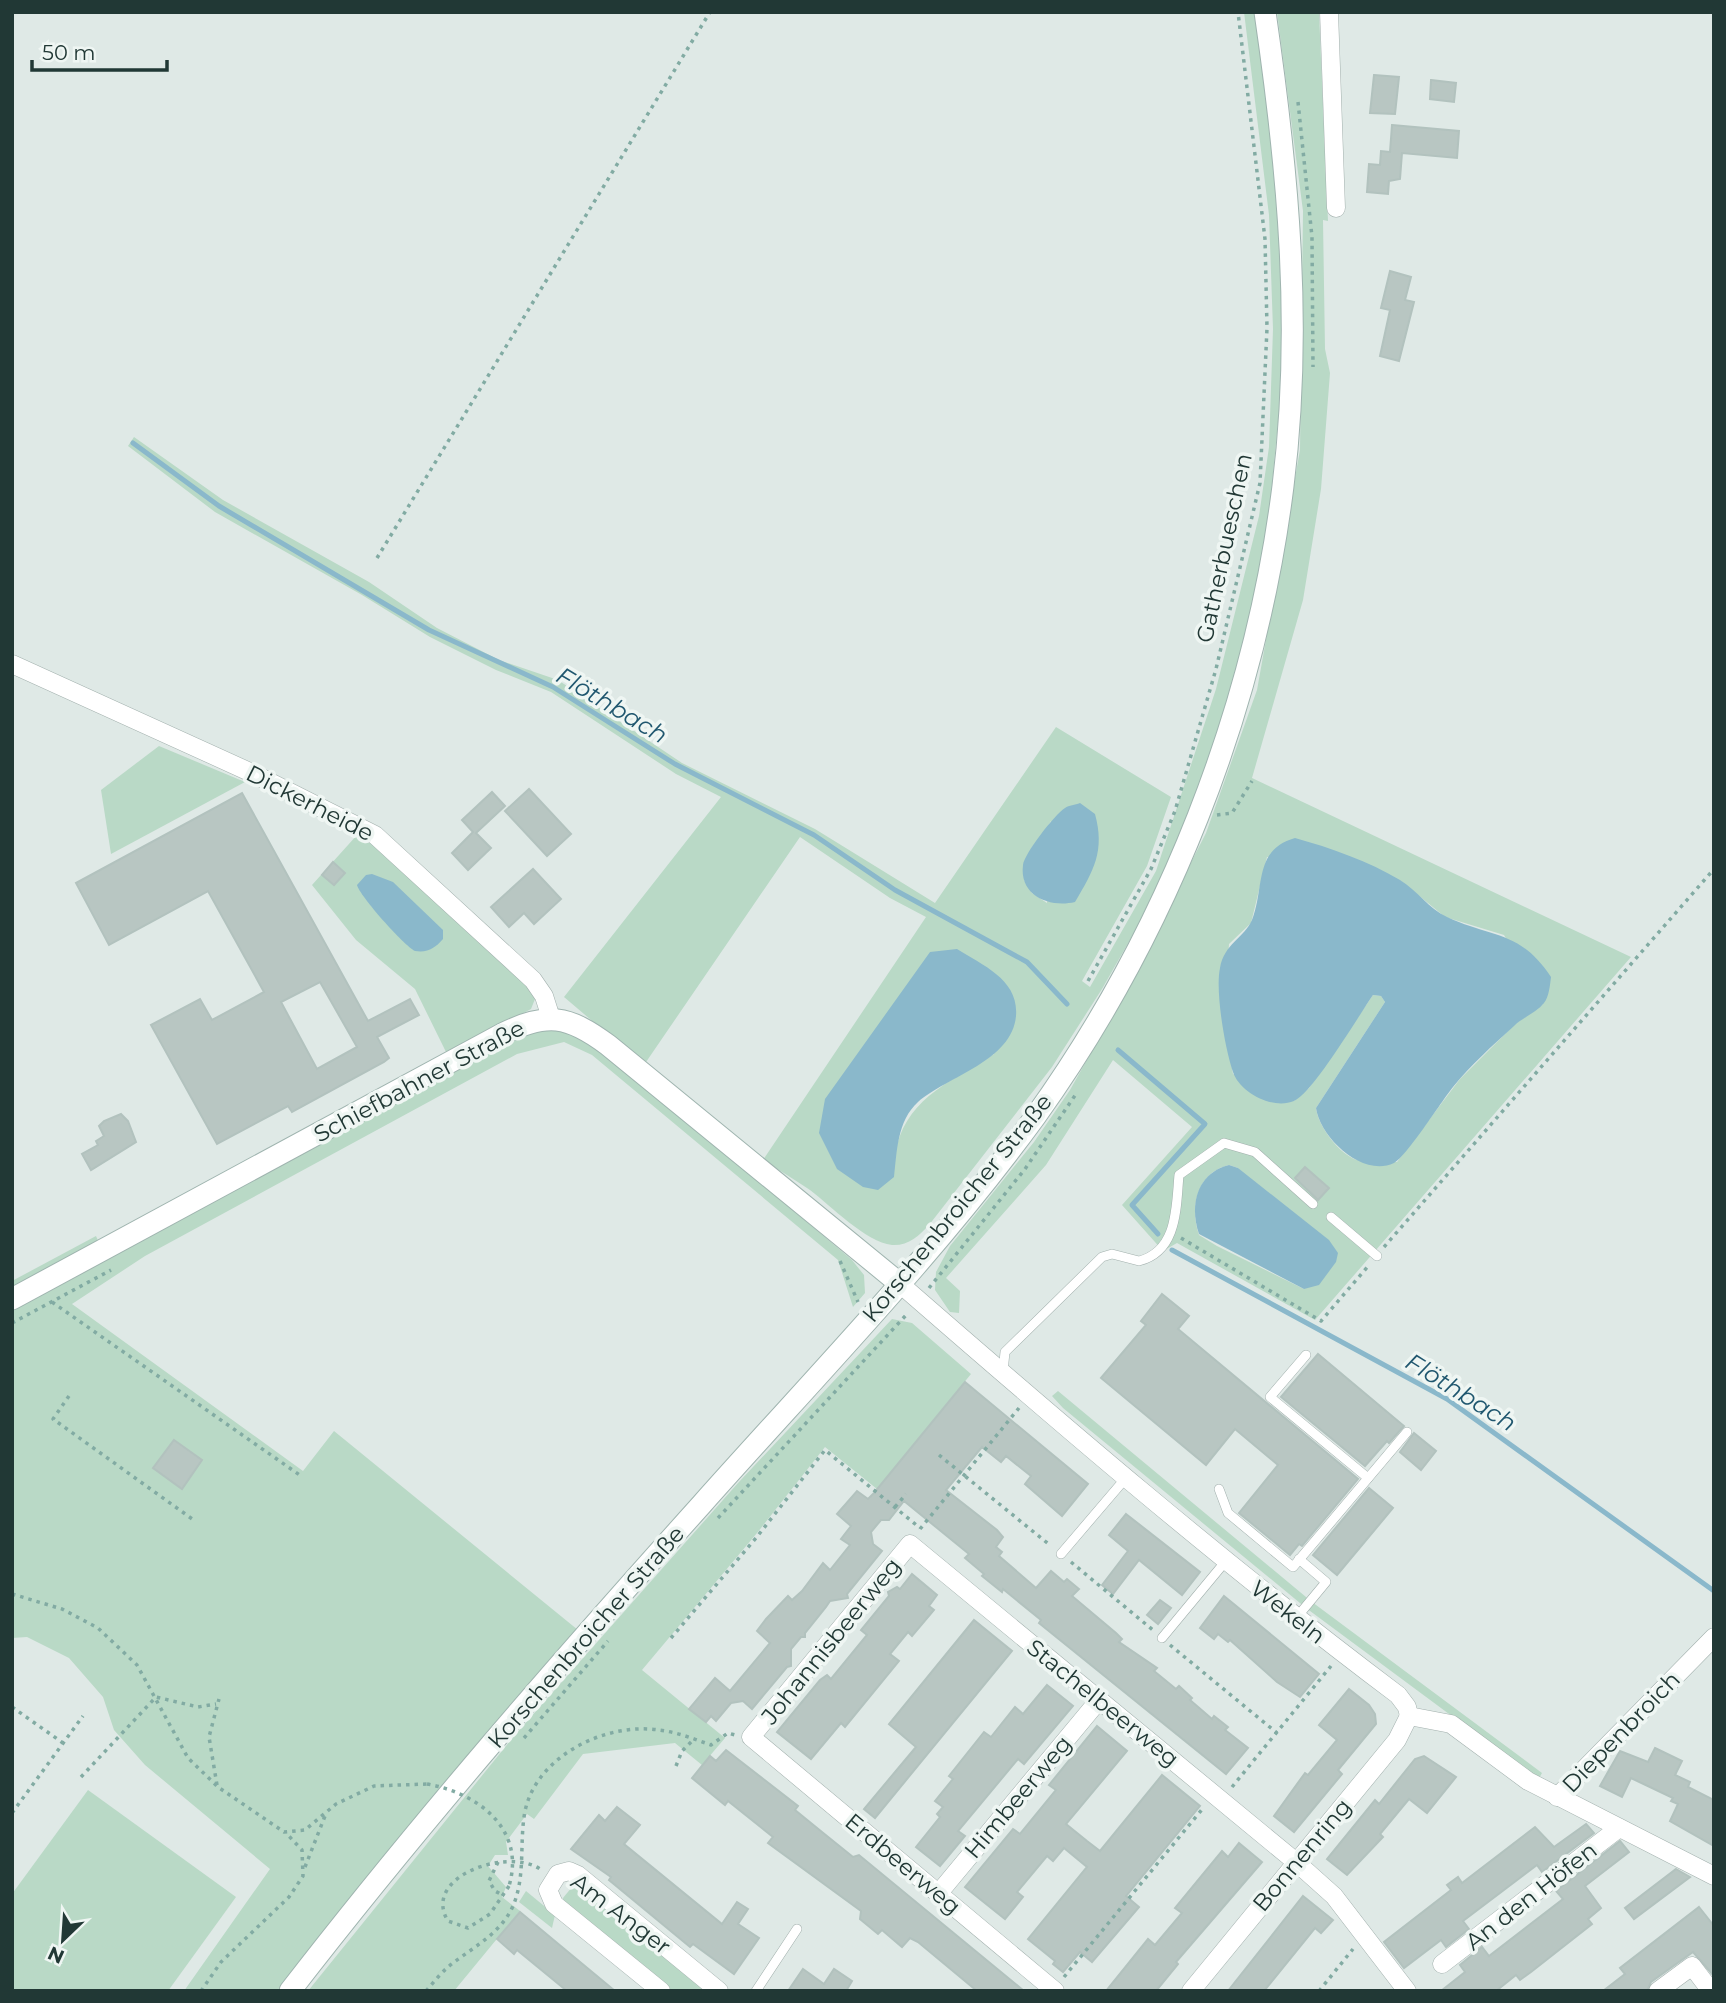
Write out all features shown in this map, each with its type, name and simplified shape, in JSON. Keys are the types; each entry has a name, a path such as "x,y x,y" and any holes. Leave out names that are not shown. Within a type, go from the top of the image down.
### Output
{"main road":[{"name":"Korschenbroicher Straße","path":"290,1991 385,1872 509,1725 899,1283 1006,1154 1053,1089 1132,956 1167,887 1210,813 1260,615 1281,501 1290,414 1294,321 1290,216 1265,12"},
{"name":"Schiefbahner Straße","path":"12,1299 502,1034 527,1023 551,1018 583,1028 608,1045 899,1283"}],"street":[{"path":"1329,12 1336,208"},
{"name":"Dickerheide","path":"12,664 252,773 375,835 533,980 544,996 551,1018"},
{"name":"Wekeln","path":"899,1283 1003,1377 1225,1562 1398,1695 1407,1707 1409,1716"},
{"name":"Stachelbeerweg","path":"910,1544 1296,1862"},
{"name":"Johannisbeerweg","path":"751,1737 910,1544"},
{"name":"Diepenbroich","path":"1557,1797 1714,1637"},
{"name":"Himbeerweg","path":"938,1894 1098,1700"},
{"path":"1409,1716 1451,1724 1528,1781 1714,1875"},
{"name":"Bonnenring","path":"1191,1991 1397,1740 1409,1716"},
{"name":"Erdbeerweg","path":"751,1737 1054,1990"},
{"name":"An den Höfen","path":"1442,1964 1619,1828"},
{"path":"1296,1862 1334,1896 1407,1991"},
{"name":"Am Anger","path":"662,1991 554,1904 548,1890 558,1874 569,1871 578,1875 719,1991"},
{"path":"1658,1991 1692,1966 1711,1991"}],"lane":[{"path":"1003,1377 1005,1352 1099,1260 1112,1255 1143,1260 1172,1233 1179,1175 1224,1143 1255,1152 1313,1204"},
{"path":"1331,1217 1377,1256"},
{"path":"1306,1355 1270,1397 1368,1478"},
{"path":"1219,1489 1228,1513 1293,1567 1407,1432"},
{"path":"1061,1554 1125,1479"},
{"path":"1296,1619 1326,1581 1299,1559"},
{"path":"1162,1638 1225,1562"},
{"path":"755,1991 797,1929"}],"path":[{"path":"377,558 710,12"},
{"name":"Gatherbueschen","path":"1088,981 1151,869 1175,811 1213,679 1260,483 1268,328 1265,239 1238,12"},
{"path":"1297,90 1312,237 1313,369"},
{"path":"1210,813 1231,813 1252,781"},
{"path":"1210,813 1222,810"},
{"path":"1210,813 1216,825"},
{"path":"1172,1233 1321,1321 1714,869"},
{"path":"715,1521 771,1465 918,1300 1025,1169 1079,1089"},
{"path":"34,1287 301,1476"},
{"path":"69,1396 53,1419 195,1521"},
{"path":"671,1639 825,1450 920,1528 1020,1407 1035,1404"},
{"path":"939,1455 1277,1733"},
{"path":"895,1507 906,1494"},
{"path":"12,1594 62,1609 98,1628 137,1665 188,1758 218,1787 285,1832 302,1850 304,1870"},
{"path":"516,1747 612,1637"},
{"path":"1054,1990 1202,1808 1221,1800 1342,1653"},
{"path":"156,1697 198,1707 216,1704"},
{"path":"81,1777 156,1697"},
{"path":"218,1787 209,1737 219,1699"},
{"path":"12,1707 62,1743"},
{"path":"12,1813 83,1716"},
{"path":"426,1991 446,1968 497,1930 512,1906 523,1861 526,1809 552,1764 573,1747 630,1729 659,1729 711,1745 728,1733 751,1737"},
{"path":"676,1766 682,1751 694,1739"},
{"path":"285,1832 305,1830 336,1804 374,1786 427,1784 452,1790 473,1800 501,1824 512,1851 509,1886 505,1896 490,1914 468,1927 448,1922 443,1913 443,1902 457,1880 476,1867 499,1861 523,1861"},
{"path":"463,1809 477,1793"},
{"path":"201,1991 221,1962 289,1897 304,1870 326,1814"},
{"path":"499,1861 489,1881 495,1891 505,1896"},
{"path":"1318,1991 1364,1935"},
{"path":"1336,1969 1341,1974"}],"green space":[{"path":"1244,12 1257,12 1280,219 1283,371 1267,535 1233,690 1165,878 1102,989 1052,1067 929,1225 903,1244 892,1245 871,1237 810,1190 763,1160 926,917 890,898 800,837 644,1065 564,997 721,797 676,774 551,692 496,670 430,637 362,595 215,512 128,446 134,437 223,500 369,582 437,628 499,660 558,680 682,763 815,829 935,903 1056,727 1171,797 1147,866 1082,981 1090,987 1156,871 1216,689 1259,516 1269,447 1273,329 1269,215","holes":["1051,821 1047,903 1032,893 1024,880 1032,847","930,952 994,1054 949,1081 923,1102 903,1128 897,1145"]},
{"path":"1277,12 1319,12 1328,221 1323,220 1325,349 1330,373 1321,489 1303,600 1252,778 1631,957 1315,1320 1177,1243 1163,1251 1122,1205 1192,1127 1113,1060 1046,1165 946,1278 960,1291 959,1313 950,1312 935,1290 936,1272 950,1246 1034,1142 1070,1090 1123,996 1206,833 1257,690 1300,450 1303,211","holes":["1267,857 1401,881 1445,917 1504,935 1543,1004 1515,1024 1460,1079 1397,1162 1362,1161 1350,1157 1330,1138 1316,1108 1385,1002 1381,996 1373,995 1309,1088 1294,1101 1233,1074 1224,1022 1229,944 1251,923","1229,1165 1238,1168 1304,1289 1199,1235 1195,1213 1199,1192 1210,1175"]},
{"path":"159,746 245,782 111,854 101,790"},
{"path":"357,835 381,847 526,982 535,999 531,1009 447,1054 415,989 356,940 312,885"},
{"path":"544,1029 567,1031 597,1045 852,1260 864,1275 865,1293 853,1307 838,1260 592,1055 564,1042 517,1054 145,1256 72,1304 303,1471 334,1431 578,1630 438,1792 277,1991 184,1991 270,1869 145,1765 114,1730 103,1697 69,1658 27,1637 12,1638 12,1308 513,1038"},
{"path":"96,1236 99,1243 12,1290 12,1281"},
{"path":"892,1319 912,1323 971,1374 877,1489 825,1447 642,1670 725,1738 702,1765 675,1743 583,1754 534,1819 527,1814 506,1842 508,1855 495,1855 488,1866 506,1887 502,1897 520,1911 454,1991 308,1991 514,1736 738,1483"},
{"path":"1058,1391 1312,1602 1542,1773 1538,1780 1306,1608 1063,1408 1052,1396"},
{"path":"88,1790 236,1897 168,1991 12,1991 12,1894"},
{"path":"572,1887 584,1890 706,1991 666,1991 564,1904 563,1898"},
{"path":"526,1891 555,1915 552,1928 519,1902"}],"water":[{"path":"1080,803 1095,814 1099,839 1096,860 1075,902 1047,901 1031,892 1026,885 1023,865 1029,852 1060,812"},
{"path":"1295,838 1336,851 1388,873 1406,884 1441,914 1516,943 1528,951 1551,977 1544,1003 1517,1023 1467,1071 1407,1151 1394,1163 1369,1165 1344,1152 1325,1131 1316,1108 1385,1002 1381,996 1373,995 1324,1069 1294,1101 1277,1103 1258,1098 1243,1087 1233,1072 1219,991 1222,960 1252,920 1266,861 1272,851"},
{"path":"372,874 393,882 443,930 443,939 424,951 415,951 409,947 360,891 357,885 366,875"},
{"path":"957,949 1006,983 1015,1003 1016,1016 1012,1032 991,1056 918,1102 902,1127 894,1177 878,1190 863,1187 837,1169 819,1133 825,1099 930,952"},
{"path":"1229,1165 1238,1168 1329,1240 1338,1253 1336,1262 1319,1285 1304,1289 1199,1234 1195,1212 1198,1192 1209,1175"}],"building":[{"path":"1374,75 1399,77 1395,114 1370,113"},
{"path":"1431,80 1456,83 1454,102 1430,99"},
{"path":"1392,125 1459,131 1457,158 1402,153 1400,179 1389,181 1388,194 1367,192 1369,164 1380,165 1381,151 1390,152"},
{"path":"1390,271 1411,277 1405,300 1414,302 1399,361 1380,356 1390,310 1381,308"},
{"path":"529,789 571,834 547,856 505,811"},
{"path":"492,792 505,806 476,833 491,848 468,870 452,853 473,832 462,820"},
{"path":"242,793 368,1021 410,999 419,1015 377,1037 389,1058 384,1062 292,1112 288,1106 217,1144 151,1025 200,999 212,1020 264,992 208,891 109,945 76,883","holes":["320,982 357,1047 317,1069 281,1002"]},
{"path":"333,862 345,873 334,885 322,875"},
{"path":"533,869 561,899 534,924 524,913 509,927 491,907"},
{"path":"121,1114 128,1121 136,1142 91,1170 82,1154 98,1145 96,1141 104,1136 99,1126"},
{"path":"1305,1167 1329,1188 1318,1200 1295,1178"},
{"path":"1162,1294 1189,1316 1178,1329 1358,1479 1302,1546 1299,1544 1290,1555 1239,1513 1278,1465 1235,1429 1206,1465 1101,1378 1146,1325 1141,1321"},
{"path":"1318,1354 1404,1426 1365,1466 1281,1397"},
{"path":"965,1382 1088,1484 1062,1516 1025,1484 1031,1476 1006,1456 1001,1462 982,1447 946,1490 997,1530 1003,1537 996,1547 1002,1552 999,1556 1036,1588 1051,1571 1064,1582 1067,1579 1079,1589 1072,1596 1116,1633 1122,1639 1119,1642 1157,1668 1154,1671 1176,1689 1179,1686 1192,1698 1190,1700 1212,1719 1214,1716 1228,1727 1225,1730 1248,1748 1226,1774 1039,1623 1041,1620 1003,1589 1002,1592 982,1576 984,1574 965,1558 969,1554 904,1501 889,1520 881,1520 871,1532 873,1544 882,1551 847,1594 848,1598 830,1601 805,1633 805,1637 801,1637 791,1649 791,1666 787,1667 752,1709 743,1701 731,1703 716,1721 711,1716 706,1722 689,1709 715,1678 730,1691 770,1643 757,1631 766,1619 788,1596 792,1600 802,1591 823,1563 830,1570 850,1545 841,1539 851,1526 837,1514 857,1491 868,1499 874,1493"},
{"path":"1414,1433 1436,1451 1421,1470 1400,1452"},
{"path":"174,1440 202,1460 182,1489 153,1468"},
{"path":"1369,1488 1393,1508 1337,1575 1313,1555"},
{"path":"1126,1514 1200,1572 1182,1595 1139,1560 1113,1594 1102,1585 1128,1551 1109,1535"},
{"path":"912,1574 937,1595 929,1606 934,1610 912,1636 908,1632 890,1654 899,1661 845,1727 841,1723 811,1759 777,1732 820,1680 827,1675 831,1679 867,1635 861,1630 889,1596 888,1592 897,1587 900,1589"},
{"path":"1224,1596 1319,1674 1300,1697 1277,1682 1230,1640 1228,1642 1218,1634 1214,1639 1200,1628"},
{"path":"1160,1600 1171,1608 1158,1624 1147,1615"},
{"path":"974,1620 1012,1651 875,1818 864,1809 916,1747 889,1724"},
{"path":"1047,1685 1073,1706 1024,1764 1018,1759 958,1831 965,1836 940,1866 916,1847 940,1817 937,1814 943,1807 935,1801 953,1779 949,1776 984,1732 991,1737 1015,1707 1023,1714"},
{"path":"1349,1689 1369,1705 1375,1714 1376,1724 1338,1770 1342,1774 1294,1832 1274,1816 1305,1773 1308,1775 1337,1740 1319,1725"},
{"path":"1097,1726 1127,1751 1066,1824 1087,1841 1100,1851 1162,1775 1200,1806 1126,1896 1139,1907 1092,1962 1080,1952 1063,1972 1053,1964 1055,1961 1028,1939 1087,1867 1064,1848 1053,1861 1047,1856 1017,1892 1023,1897 1005,1919 965,1887 1013,1829 1020,1834 1056,1790 1049,1785"},
{"path":"1655,1748 1682,1761 1675,1775 1690,1782 1688,1787 1714,1800 1714,1846 1670,1821 1678,1804 1671,1801 1673,1798 1631,1778 1622,1797 1600,1786 1620,1751 1648,1762"},
{"path":"726,1750 798,1806 795,1810 822,1832 853,1857 859,1855 1024,1991 977,1991 918,1942 910,1938 902,1947 882,1930 878,1934 860,1919 861,1911 768,1843 773,1837 728,1801 725,1805 692,1778 710,1756 716,1761"},
{"path":"1424,1756 1456,1777 1427,1813 1409,1799 1380,1834 1383,1837 1347,1875 1327,1859 1375,1800 1379,1804 1415,1759"},
{"path":"617,1807 640,1825 624,1844 722,1924 737,1902 748,1909 738,1924 759,1938 734,1974 693,1944 690,1947 609,1880 611,1877 571,1849 599,1815 605,1821"},
{"path":"1586,1824 1594,1833 1542,1872 1537,1865 1463,1921 1469,1929 1446,1947 1441,1940 1404,1968 1384,1942 1451,1890 1447,1885 1458,1877 1462,1883 1535,1827 1554,1847"},
{"path":"1620,1841 1629,1852 1585,1886 1601,1908 1588,1919 1592,1924 1520,1980 1516,1975 1496,1991 1441,1991 1465,1972 1460,1965 1482,1947 1489,1956 1563,1899 1556,1891"},
{"path":"1239,1843 1262,1862 1176,1962 1178,1964 1156,1991 1106,1991 1148,1939 1155,1945 1182,1913 1175,1908 1222,1851 1228,1857"},
{"path":"1676,1869 1690,1877 1634,1919 1625,1908"},
{"path":"1303,1896 1333,1920 1321,1933 1315,1928 1264,1991 1228,1991"},
{"path":"1699,1907 1714,1926 1714,1976 1693,1952 1651,1982 1647,1991 1603,1991 1625,1974 1620,1968"},
{"path":"520,1912 615,1991 567,1991 517,1950 514,1954 497,1939"},
{"path":"803,1969 824,1984 834,1969 852,1981 846,1991 788,1991"}],"waterway":[{"name":"Flöthbach","path":"133,443 219,506 429,630 553,687 675,764 814,835 895,890 1027,962 1067,1004"},
{"name":"Flöthbach","path":"1118,1050 1205,1124 1132,1205 1158,1234"},
{"name":"Flöthbach","path":"1172,1250 1447,1399 1714,1591"}]}
